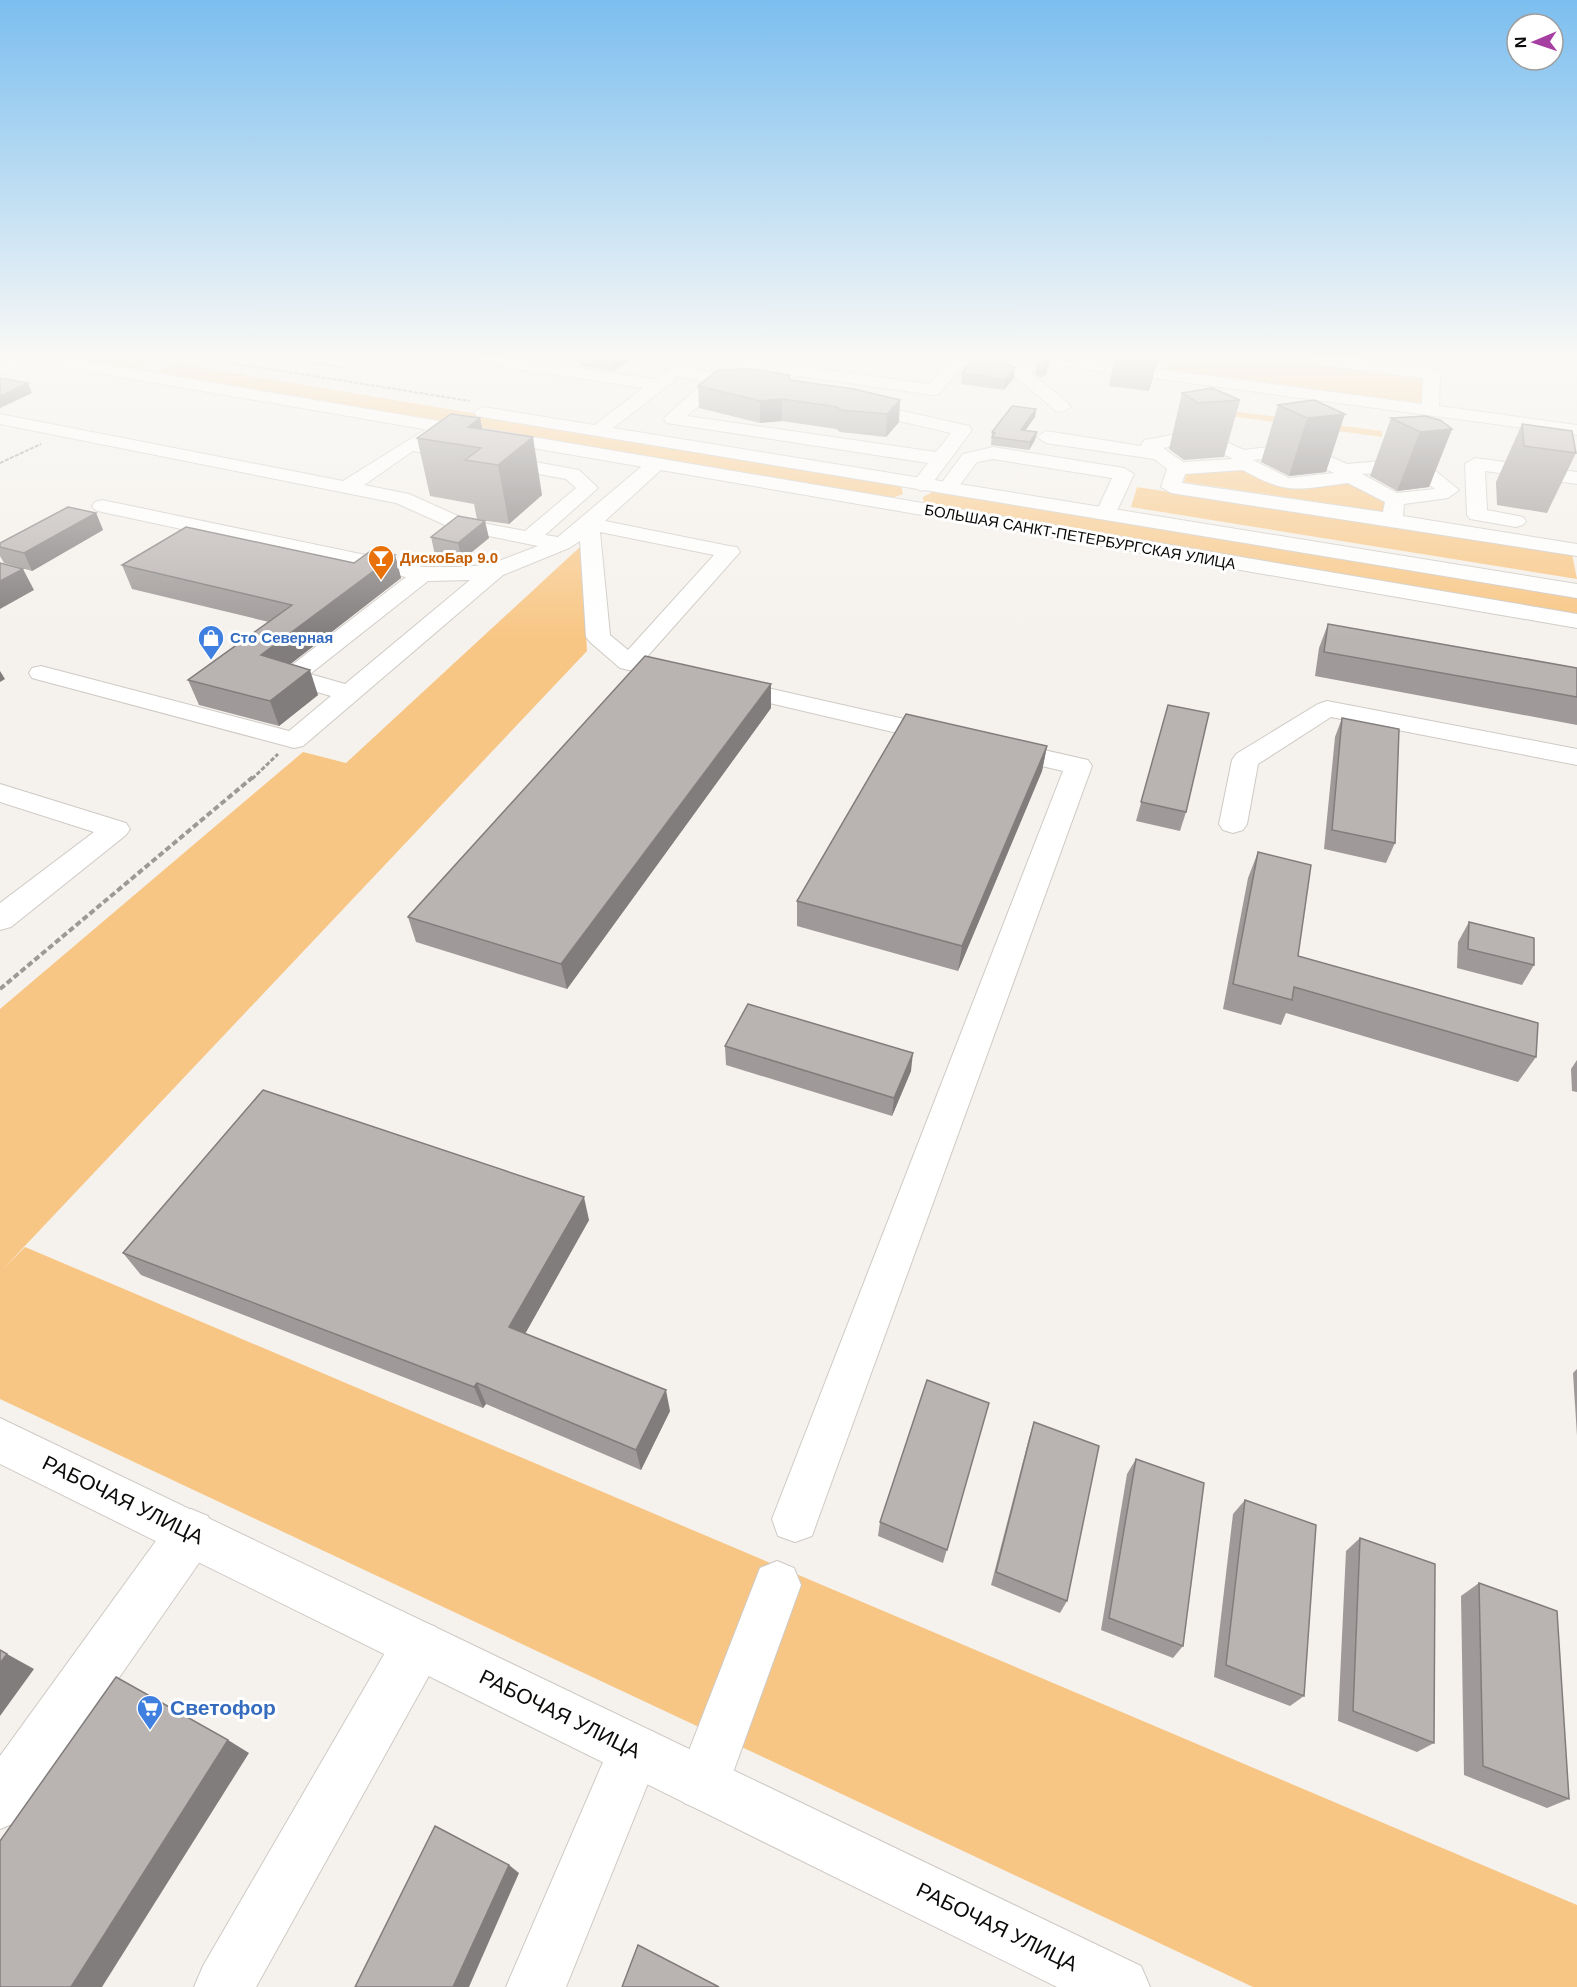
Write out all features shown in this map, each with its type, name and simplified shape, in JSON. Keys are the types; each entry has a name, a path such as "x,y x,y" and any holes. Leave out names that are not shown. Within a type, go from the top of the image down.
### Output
{"main road":[{"path":"170,453 402,498 461,525 562,544"},
{"path":"347,488 399,453"},
{"path":"453,453 572,474 588,488 530,537"},
{"name":"БОЛЬШАЯ САНКТ-ПЕТЕРБУРГСКАЯ УЛИЦА","path":"585,453 1577,621"},
{"name":"БОЛЬШАЯ САНКТ-ПЕТЕРБУРГСКАЯ УЛИЦА","path":"728,453 1577,591"},
{"path":"900,453 942,459"},
{"path":"905,508 947,453"},
{"path":"947,489 970,458 993,453 1124,474 1106,515"},
{"path":"1159,453 1177,467 1191,469 1246,464 1276,481 1289,484 1348,477 1362,480 1384,495 1395,499 1441,494 1449,490 1445,485 1409,465 1344,470 1307,453"},
{"path":"1234,453 1241,456 1268,453"},
{"path":"1544,525 1478,515 1475,464 1577,478"},
{"path":"102,506 423,574 465,574 495,570 562,544 589,524 656,465"},
{"path":"1177,467 1171,487 1577,550"},
{"path":"1392,520 1395,499"},
{"path":"589,524 598,637 629,663 1078,766 795,1519"},
{"path":"589,524 729,552 629,663"},
{"path":"41,673 294,740 495,570"},
{"path":"349,693 292,677 423,574"},
{"path":"1233,824 1245,760 1327,709 1577,757"},
{"path":"0,793 116,829 0,919"},
{"name":"РАБОЧАЯ УЛИЦА","path":"0,1440 1120,1987"},
{"path":"0,1802 191,1533"},
{"path":"703,1784 777,1585"},
{"path":"224,1987 418,1645"},
{"path":"536,1987 635,1751"}],"path":[{"path":"0,463 22,453"},
{"path":"0,990 223,805 294,740"}],"shaded area":[{"path":"608,453 709,453 901,485 903,494 887,500"},
{"path":"1239,467 1265,479 1347,482 1385,499 1386,512 1184,482 1187,472"},
{"path":"1137,487 1572,554 1577,579 1131,507"},
{"path":"936,490 1577,595 1577,617 924,507 923,497"},
{"path":"581,546 587,651 4,1268 25,1247 1577,1905 1577,1987 1253,1987 0,1399 0,1009 303,752 346,763"}],"building":[{"path":"475,453 513,453 498,465 465,460"},
{"path":"68,507 96,513 24,553 0,547 0,543"},
{"path":"458,516 485,521 458,543 431,537"},
{"path":"186,527 354,563 372,550 395,555 261,655 310,670 270,701 188,680 292,605 122,565"},
{"path":"0,563 23,569 0,581"},
{"path":"1328,624 1577,668 1577,697 1324,652"},
{"path":"645,656 771,684 561,964 408,917"},
{"path":"1168,705 1209,713 1186,812 1141,802"},
{"path":"906,714 1047,746 962,946 797,901"},
{"path":"1342,718 1399,729 1395,843 1332,830"},
{"path":"1258,852 1311,865 1298,956 1538,1023 1536,1057 1294,987 1292,1000 1233,984"},
{"path":"1469,922 1534,938 1534,965 1468,949"},
{"path":"748,1004 913,1053 894,1098 725,1046"},
{"path":"263,1090 584,1197 509,1327 666,1390 636,1450 477,1383 474,1387 123,1253"},
{"path":"927,1380 989,1403 947,1550 880,1522"},
{"path":"1034,1422 1099,1446 1067,1601 996,1572"},
{"path":"1136,1459 1204,1483 1183,1646 1109,1618"},
{"path":"1245,1500 1316,1525 1304,1696 1226,1665"},
{"path":"1360,1538 1435,1564 1434,1743 1353,1711"},
{"path":"1479,1583 1557,1611 1569,1799 1483,1766"},
{"path":"0,1650 7,1654 0,1663"},
{"path":"116,1677 228,1740 71,1987 0,1987 0,1841"},
{"path":"435,1826 509,1865 453,1987 355,1987"},
{"path":"638,1945 719,1987 622,1987"}],"place":[{"name":"ДискоБар 9.0","path":"381,581"},
{"name":"Сто Северная","path":"211,661"},
{"name":"Светофор","path":"150,1731"}]}
